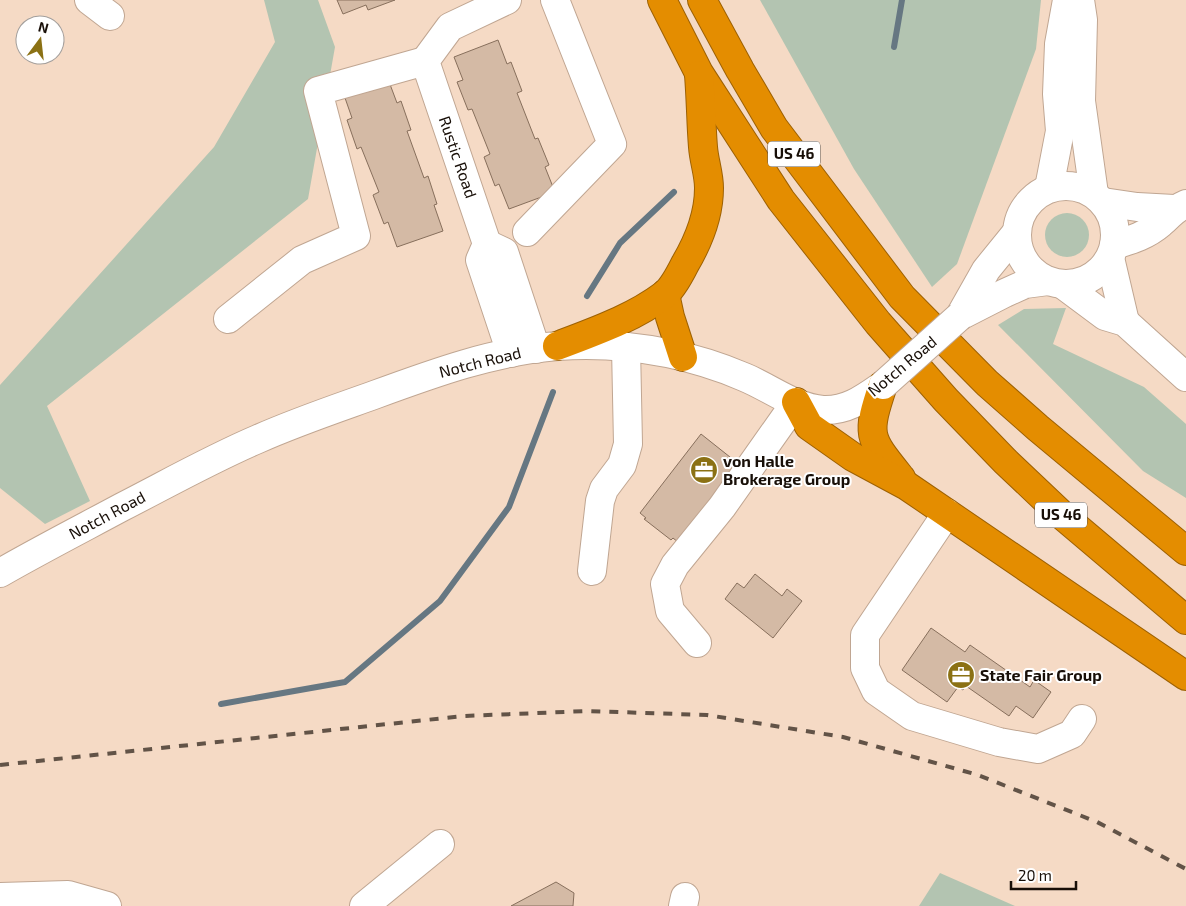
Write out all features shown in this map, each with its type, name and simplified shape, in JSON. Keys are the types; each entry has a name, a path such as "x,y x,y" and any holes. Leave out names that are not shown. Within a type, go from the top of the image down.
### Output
{"highway":[{"name":"US 46","path":"662,0 699,73 781,200 878,323 946,400 1063,516 1186,620"},
{"name":"US 46","path":"702,0 774,128 902,297 987,383 1016,409 1186,550"},
{"path":"535,350 610,325 641,310 665,294 682,270 695,247 703,224 709,190 708,168 703,150 699,73"},
{"path":"665,294 670,317 683,357"},
{"path":"883,385 872,417 872,434 879,451 907,486"},
{"path":"796,402 808,426 853,457 907,486 1186,676"}],"street":[{"path":"228,319 302,260 356,236 318,91 425,61 450,27 507,0"},
{"path":"527,232 612,144 555,0"},
{"path":"1049,188 1060,131 1057,94 1059,54 1067,0"},
{"path":"1055,282 1077,283 1090,278 1102,269 1112,251 1116,233 1110,211 1099,198 1081,102 1082,20 1080,0"},
{"name":"Rustic Road","path":"425,61 487,244 504,252 535,350"},
{"path":"1180,206 1137,207 1099,198 1080,187 1064,185 1049,188 1038,193 1026,205 1018,221 1016,233 1019,250 1027,266 1036,274 1055,282 1105,316 1126,322 1186,377"},
{"path":"1112,251 1141,237 1180,206"},
{"name":"Notch Road","path":"960,316 986,270 1016,233"},
{"path":"1112,251 1126,322"},
{"name":"Notch Road","path":"0,573 211,460 260,438 466,363 535,350 591,345 655,350 744,377 808,407 820,410 844,408 858,403 883,385 960,316 1025,284 1055,282"},
{"path":"592,571 600,501 604,489 622,465 628,444 626,347"},
{"path":"697,643 670,611 665,584 675,565 722,507 796,402"},
{"path":"946,513 865,635 865,668 876,691 912,716 999,742 1038,749 1072,734 1082,719"},
{"path":"364,906 440,844"},
{"path":"0,897 68,895 107,906"}],"green space":[{"path":"264,0 318,0 335,47 308,199 47,406 90,501 45,524 0,488 0,385 214,147 275,42"},
{"path":"760,0 1041,0 1036,49 957,264 932,287 854,169"},
{"path":"1071,213 1083,219 1088,226 1088,244 1083,251 1076,256 1063,257 1055,254 1048,247 1045,231 1048,223 1055,216"},
{"path":"1066,308 1053,344 1144,387 1186,424 1186,498 1143,471 998,325 1024,309"},
{"path":"940,873 1015,906 919,906"}],"building":[{"path":"337,0 395,0 368,10 366,5 343,14"},
{"path":"498,40 507,64 511,62 522,91 517,93 535,139 538,138 549,165 545,167 555,192 509,209 499,184 495,186 484,157 490,154 472,109 468,110 457,82 463,80 454,57"},
{"path":"388,79 397,103 401,101 411,130 407,131 424,178 428,176 437,204 434,205 443,231 397,247 388,222 384,224 373,195 379,192 361,147 357,149 347,120 352,118 344,95"},
{"path":"701,434 740,465 679,543 673,538 671,540 644,519 646,518 640,513"},
{"path":"755,574 782,596 787,589 802,601 773,638 725,599 737,583 744,588"},
{"name":"State Fair Group","path":"931,628 965,652 970,645 1030,687 1034,680 1051,692 1033,718 1016,706 1009,716 966,686 963,690 958,687 947,702 902,670"},
{"path":"556,882 574,893 573,906 511,906"}],"waterway":[{"path":"894,47 902,0"},
{"path":"587,296 620,243 674,192"},
{"path":"221,704 345,682 440,601 509,507 553,392"}],"railway":[{"path":"0,765 464,716 587,711 707,715 843,737 978,775 1097,822 1186,869"}],"place":[{"name":"von Halle Brokerage Group","path":"704,470"},
{"name":"State Fair Group","path":"961,675"}]}
